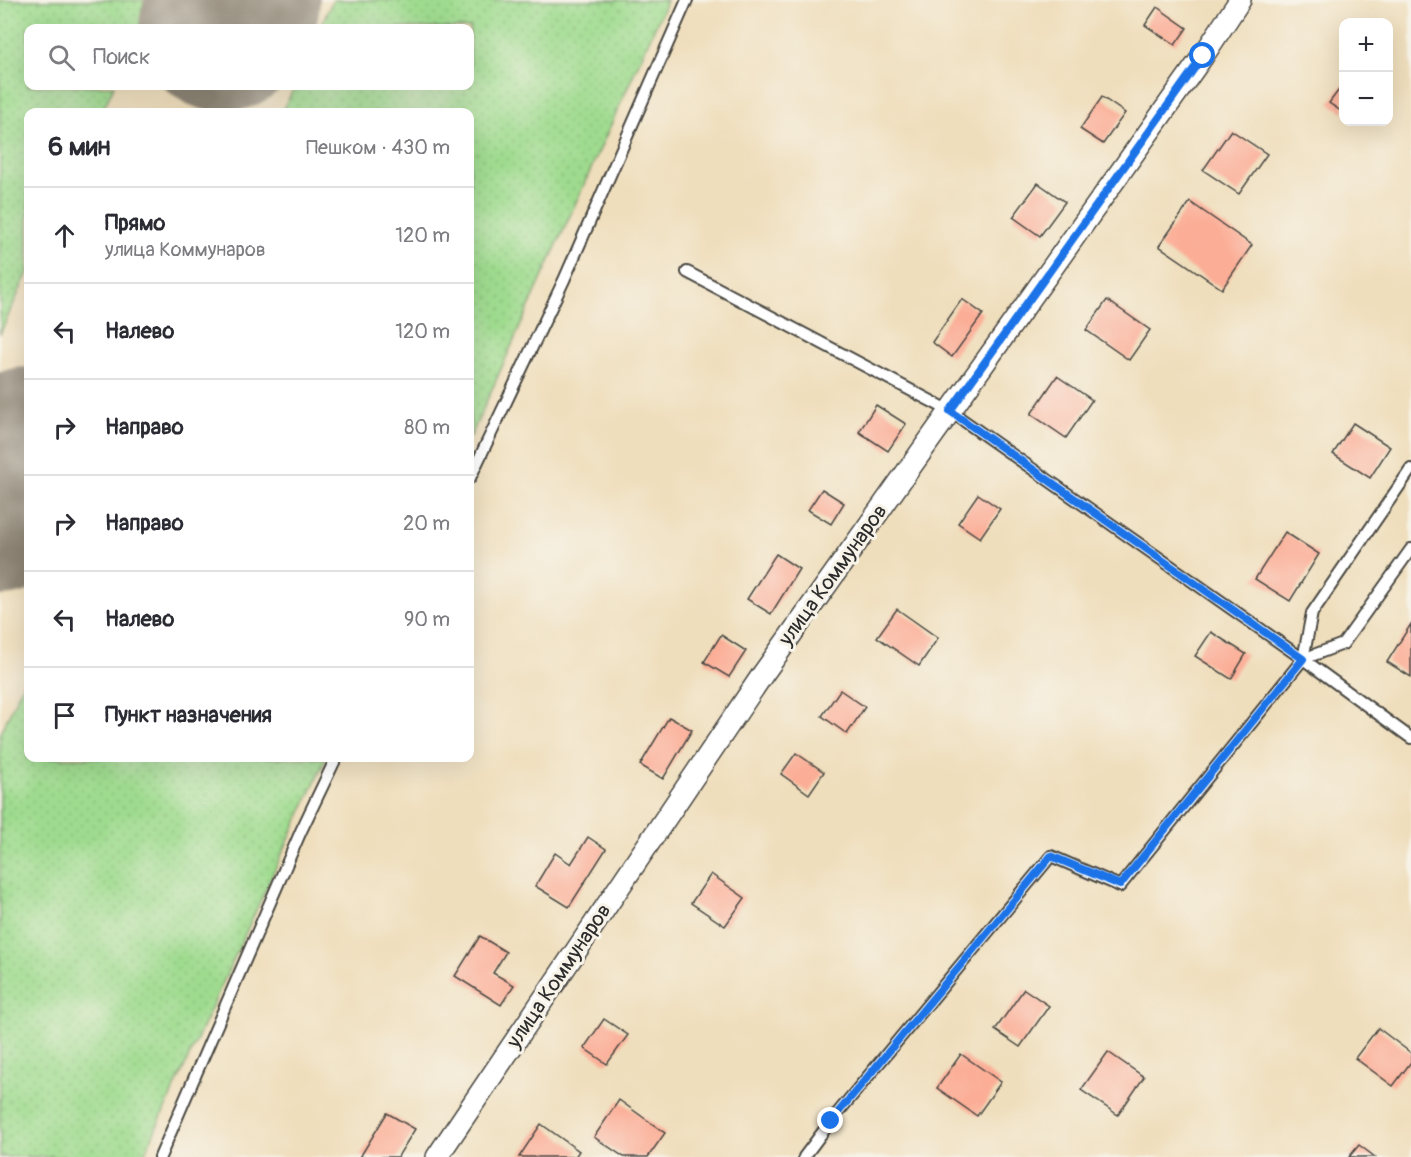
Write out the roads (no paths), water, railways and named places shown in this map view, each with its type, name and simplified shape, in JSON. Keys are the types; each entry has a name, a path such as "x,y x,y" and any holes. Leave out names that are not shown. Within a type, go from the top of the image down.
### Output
{"street":[{"name":"улица Коммунаров","path":"436,1157 762,674 1196,66 1240,0"}],"lane":[{"path":"474,470 564,280 687,0"},
{"path":"687,272 950,411 1303,659 1411,738"},
{"path":"804,1157 831,1121 1051,856 1120,885 1303,659 1312,613 1411,469"},
{"path":"1303,659 1343,644 1411,549"},
{"path":"160,1157 301,831 334,762"}]}
